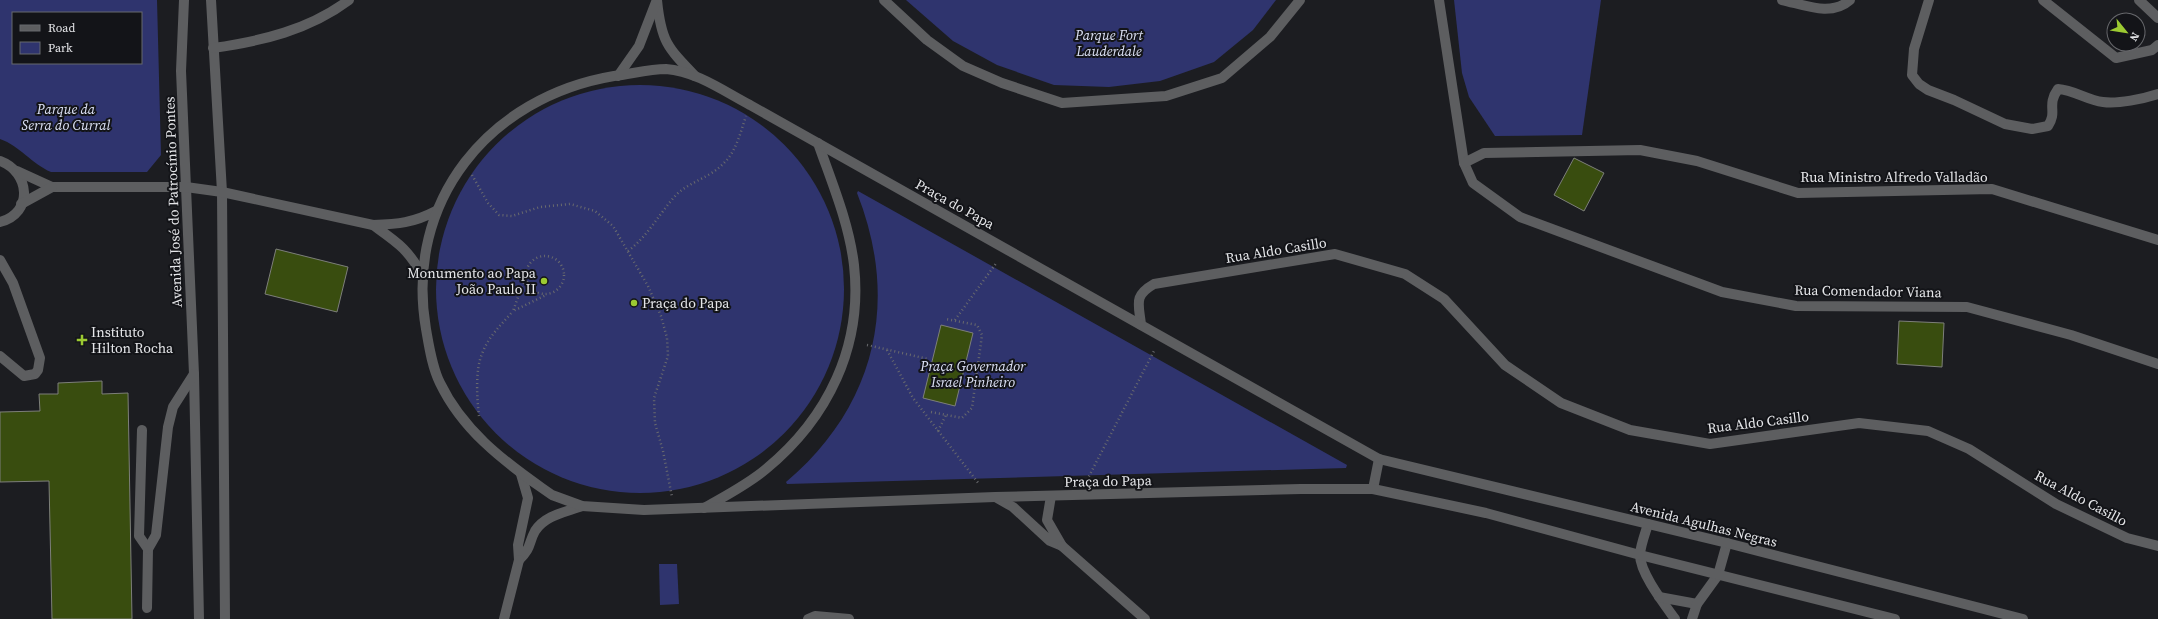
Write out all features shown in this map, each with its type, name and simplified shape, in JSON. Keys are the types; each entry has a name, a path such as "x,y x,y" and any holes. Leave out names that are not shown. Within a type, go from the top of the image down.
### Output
{"street":[{"name":"Avenida José do Patrocínio Pontes","path":"184,0 181,71 194,374 199,619"},
{"path":"211,0 222,192 225,619"},
{"path":"213,48 252,43 292,32 339,8 349,0"},
{"path":"618,76 639,46 657,0"},
{"path":"657,0 659,27 664,39 671,51 697,77"},
{"path":"884,0 927,40 963,66 1002,83 1062,103 1166,96 1222,78 1270,37 1300,0"},
{"name":"Rua Comendador Viana","path":"1439,0 1464,163 1473,183 1520,217 1722,292 1796,306 1967,307 2071,336 2158,364"},
{"path":"1782,0 1826,10 1842,8 1850,0"},
{"path":"1929,0 1914,48 1912,75 1918,84 1928,90 2005,124 2032,129 2048,126 2053,119 2051,98 2058,89 2066,90 2103,102 2141,99 2158,94"},
{"path":"2043,0 2116,58 2152,50 2158,45"},
{"path":"2139,0 2158,18"},
{"name":"Praça do Papa","path":"1373,489 1300,489 995,497 644,510 582,506 552,495 521,474 480,441 464,420 440,383 429,347 422,309 423,276 427,242 436,211 464,163 483,140 510,118 536,102 592,80 648,70 668,69 697,77 750,105 1379,459"},
{"path":"703,508 741,486 766,469 812,421 828,398 841,370 851,338 855,297 854,265 846,226 818,143"},
{"name":"Rua Ministro Alfredo Valladão","path":"1464,163 1484,153 1640,150 1697,160 1798,193 1992,189 2158,240"},
{"path":"0,161 17,171 52,187 186,187 222,192 373,225 402,224 417,221 436,211"},
{"path":"17,171 24,187 21,204"},
{"path":"0,222 11,217 21,204 52,187"},
{"path":"373,225 403,247 412,256 423,276"},
{"name":"Rua Aldo Casillo","path":"1141,325 1138,300 1142,290 1154,284 1335,254 1406,274 1444,298 1505,365 1561,403 1630,430 1710,444 1859,423 1928,431 1969,449 2056,504 2127,538 2158,546"},
{"path":"0,260 13,283 40,358 38,370 34,374 24,376 0,356"},
{"path":"147,608 148,549 156,535 168,427 173,407 194,374"},
{"path":"142,430 139,536 148,549"},
{"path":"1379,459 1373,489 1486,513 1640,556 1895,619"},
{"name":"Avenida Agulhas Negras","path":"1379,459 1727,543 2023,619"},
{"path":"504,619 519,560 518,545 528,498 521,474"},
{"path":"1051,496 1047,520 1062,546 1145,619"},
{"path":"995,497 1013,507 1050,541 1062,546"},
{"path":"519,560 529,550 535,531 545,520 582,506"},
{"path":"1648,524 1640,556 1644,569 1659,597 1675,619"},
{"path":"1692,619 1697,604 1718,575 1727,543"},
{"path":"1659,597 1697,604"},
{"path":"808,619 814,616 849,619"}],"path":[{"path":"628,251 651,229 668,203 680,191 712,173 735,150 750,105"},
{"path":"464,163 488,203 499,215 512,216 540,207 570,204 595,211 614,226 648,286 661,316 667,338 668,356 654,398 655,423 663,451 674,509"},
{"path":"479,419 477,397 481,355 491,337 513,311 531,263 541,256 547,256 558,261 564,272 562,285 553,294 546,295 513,311"},
{"path":"955,321 997,262"},
{"path":"526,274 529,286 533,291 546,295"},
{"path":"931,412 962,418 972,408 982,335 977,325 946,319"},
{"path":"867,345 928,359"},
{"path":"887,350 913,398 979,484"},
{"path":"1087,480 1154,351"},
{"path":"938,431 946,415"}],"green space":[{"name":"Parque da Serra do Curral","path":"0,0 157,0 161,155 147,172 51,172 44,169 7,142 0,139"},
{"name":"Parque Fort Lauderdale","path":"906,0 1276,0 1253,30 1214,62 1160,81 1109,87 1054,85 997,65 953,41"},
{"path":"1454,0 1601,0 1582,135 1495,136 1469,97 1462,73"},
{"path":"640,85 680,89 718,101 736,109 753,120 784,145 809,176 820,193 828,211 840,249 844,289 840,329 828,367 820,385 809,402 784,433 753,458 736,469 718,477 680,489 640,493 600,489 562,477 544,469 527,458 496,433 471,402 460,385 452,367 440,329 436,289 440,249 452,211 460,193 471,176 496,145 527,120 544,109 562,101 600,89"},
{"name":"Praça Governador Israel Pinheiro","path":"858,191 1347,465 1346,468 787,484 786,482 817,452 841,420 859,386 871,350 877,312 877,273 870,233 857,193"},
{"path":"659,564 677,564 679,604 660,605"}],"building":[{"path":"1574,158 1604,173 1584,211 1554,195"},
{"path":"276,249 348,267 337,312 265,294"},
{"path":"1899,321 1944,323 1942,367 1897,364"},
{"path":"941,325 973,333 955,406 923,398"},
{"path":"102,381 102,394 128,393 132,619 52,619 49,481 0,482 0,412 40,411 39,394 58,394 58,383"}],"place":[{"name":"Monumento ao Papa João Paulo II","path":"544,281"},
{"name":"Praça do Papa","path":"634,303"},
{"name":"Instituto Hilton Rocha","path":"82,340"}]}
